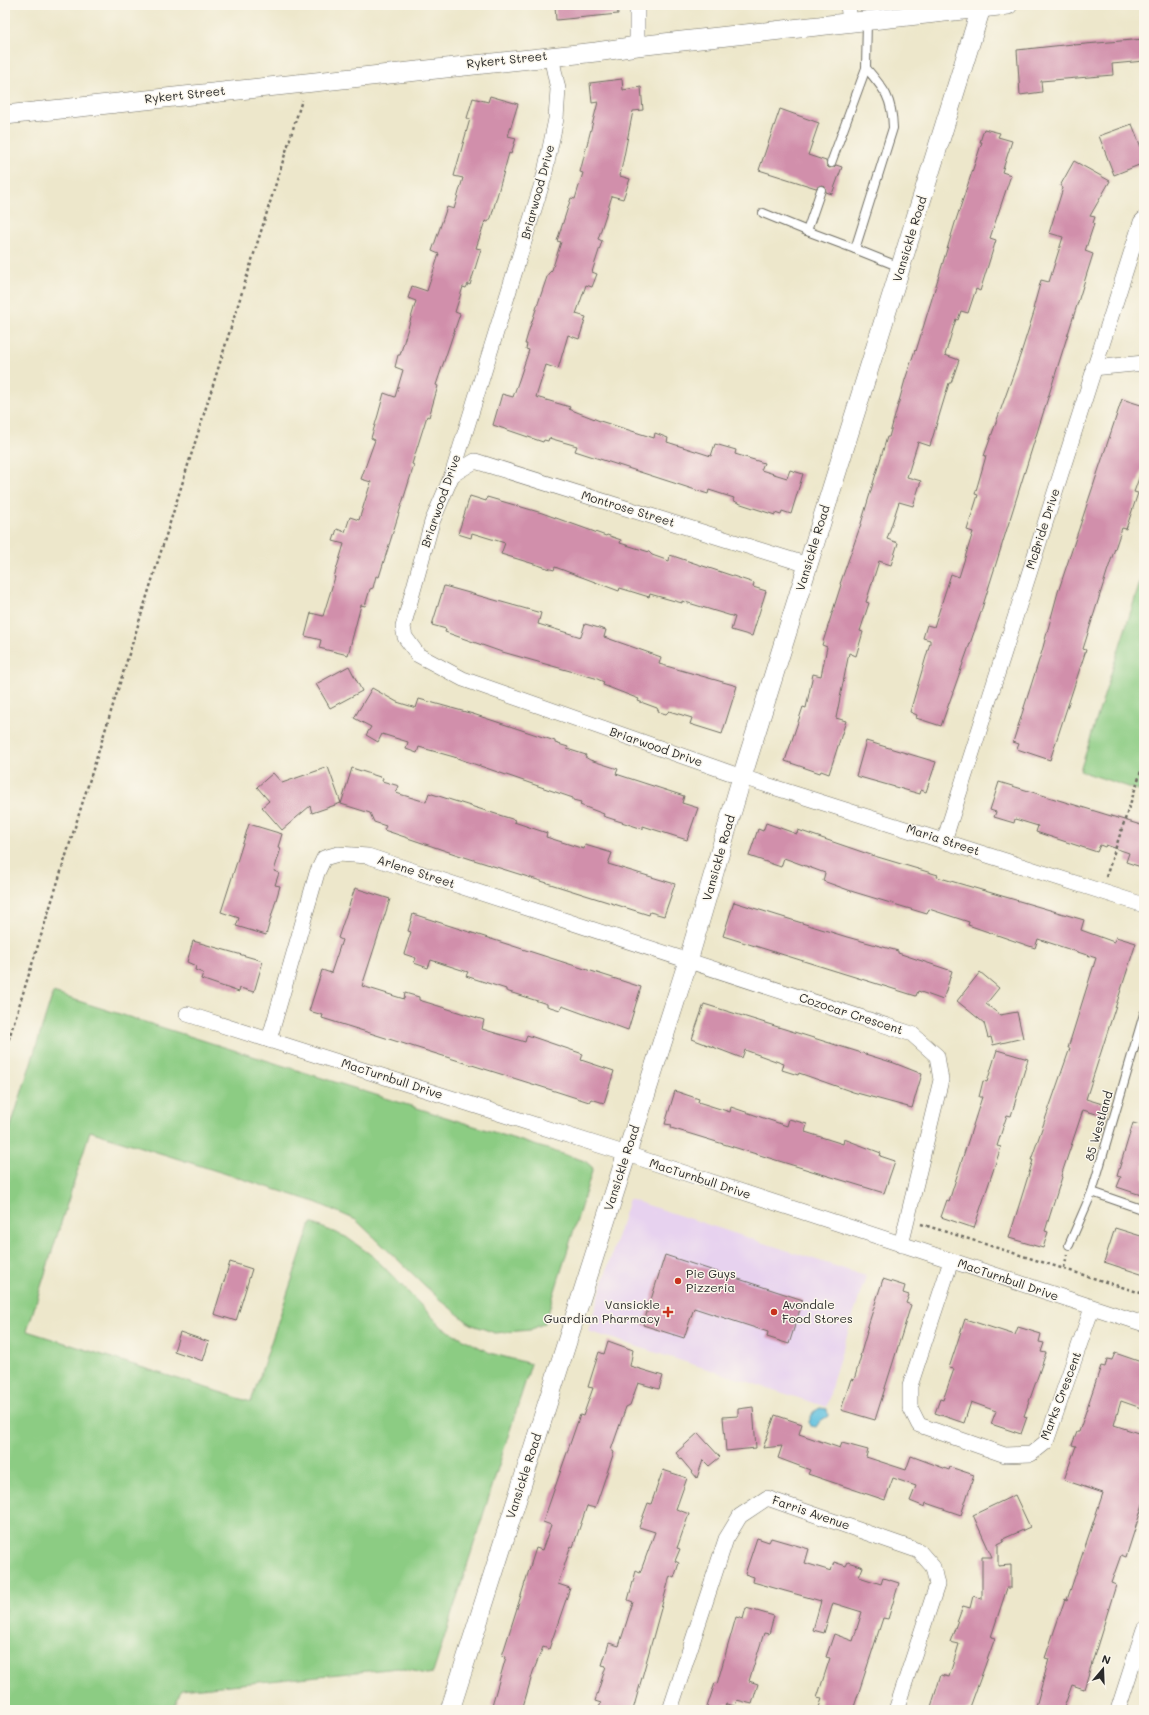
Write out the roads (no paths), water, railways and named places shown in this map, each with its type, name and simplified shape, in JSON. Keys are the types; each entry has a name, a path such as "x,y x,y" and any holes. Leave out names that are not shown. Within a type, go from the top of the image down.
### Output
{"street":[{"path":"637,5 637,46"},
{"name":"Rykert Street","path":"5,115 596,52 855,16 1008,5"},
{"name":"Vansickle Road","path":"450,1710 688,961 742,777 982,6"},
{"name":"Briarwood Drive","path":"551,56 558,89 556,119 544,177 452,475 432,522 403,626 405,637 418,655 463,679 742,777"},
{"name":"McBride Drive","path":"944,841 1094,368 1141,222 1144,219"},
{"path":"1094,368 1144,364"},
{"name":"Montrose Street","path":"452,475 475,460 808,565"},
{"name":"Maria Street","path":"742,777 1144,905"},
{"name":"Arlene Street","path":"270,1040 317,872 324,858 338,854 368,856 688,961"},
{"name":"Cozocar Crescent","path":"688,961 912,1034 937,1056 941,1080 901,1245"},
{"name":"MacTurnbull Drive","path":"187,1014 627,1154 1144,1324"},
{"name":"Marks Crescent","path":"951,1261 910,1386 910,1407 919,1425 1005,1455 1031,1454 1046,1442 1092,1308"},
{"name":"Farris Avenue","path":"670,1710 726,1539 740,1516 767,1498 919,1551 933,1566 937,1586 896,1710"},
{"path":"1118,1710 1144,1629"}],"lane":[{"path":"855,16 866,68 886,90 893,112 893,128 855,249"},
{"path":"831,163 866,68"},
{"path":"807,231 821,190"},
{"path":"763,213 901,267"},
{"name":"85 Westland","path":"1070,1245 1092,1192 1144,1014"},
{"path":"1092,1192 1144,1210"}],"water":[{"path":"820,1408 827,1409 828,1416 820,1421 816,1427 811,1426 809,1422 813,1412"}],"place":[{"name":"Pie Guys Pizzeria","path":"678,1281"},
{"name":"Vansickle Guardian Pharmacy","path":"668,1312"},
{"name":"Avondale Food Stores","path":"774,1312"}]}
